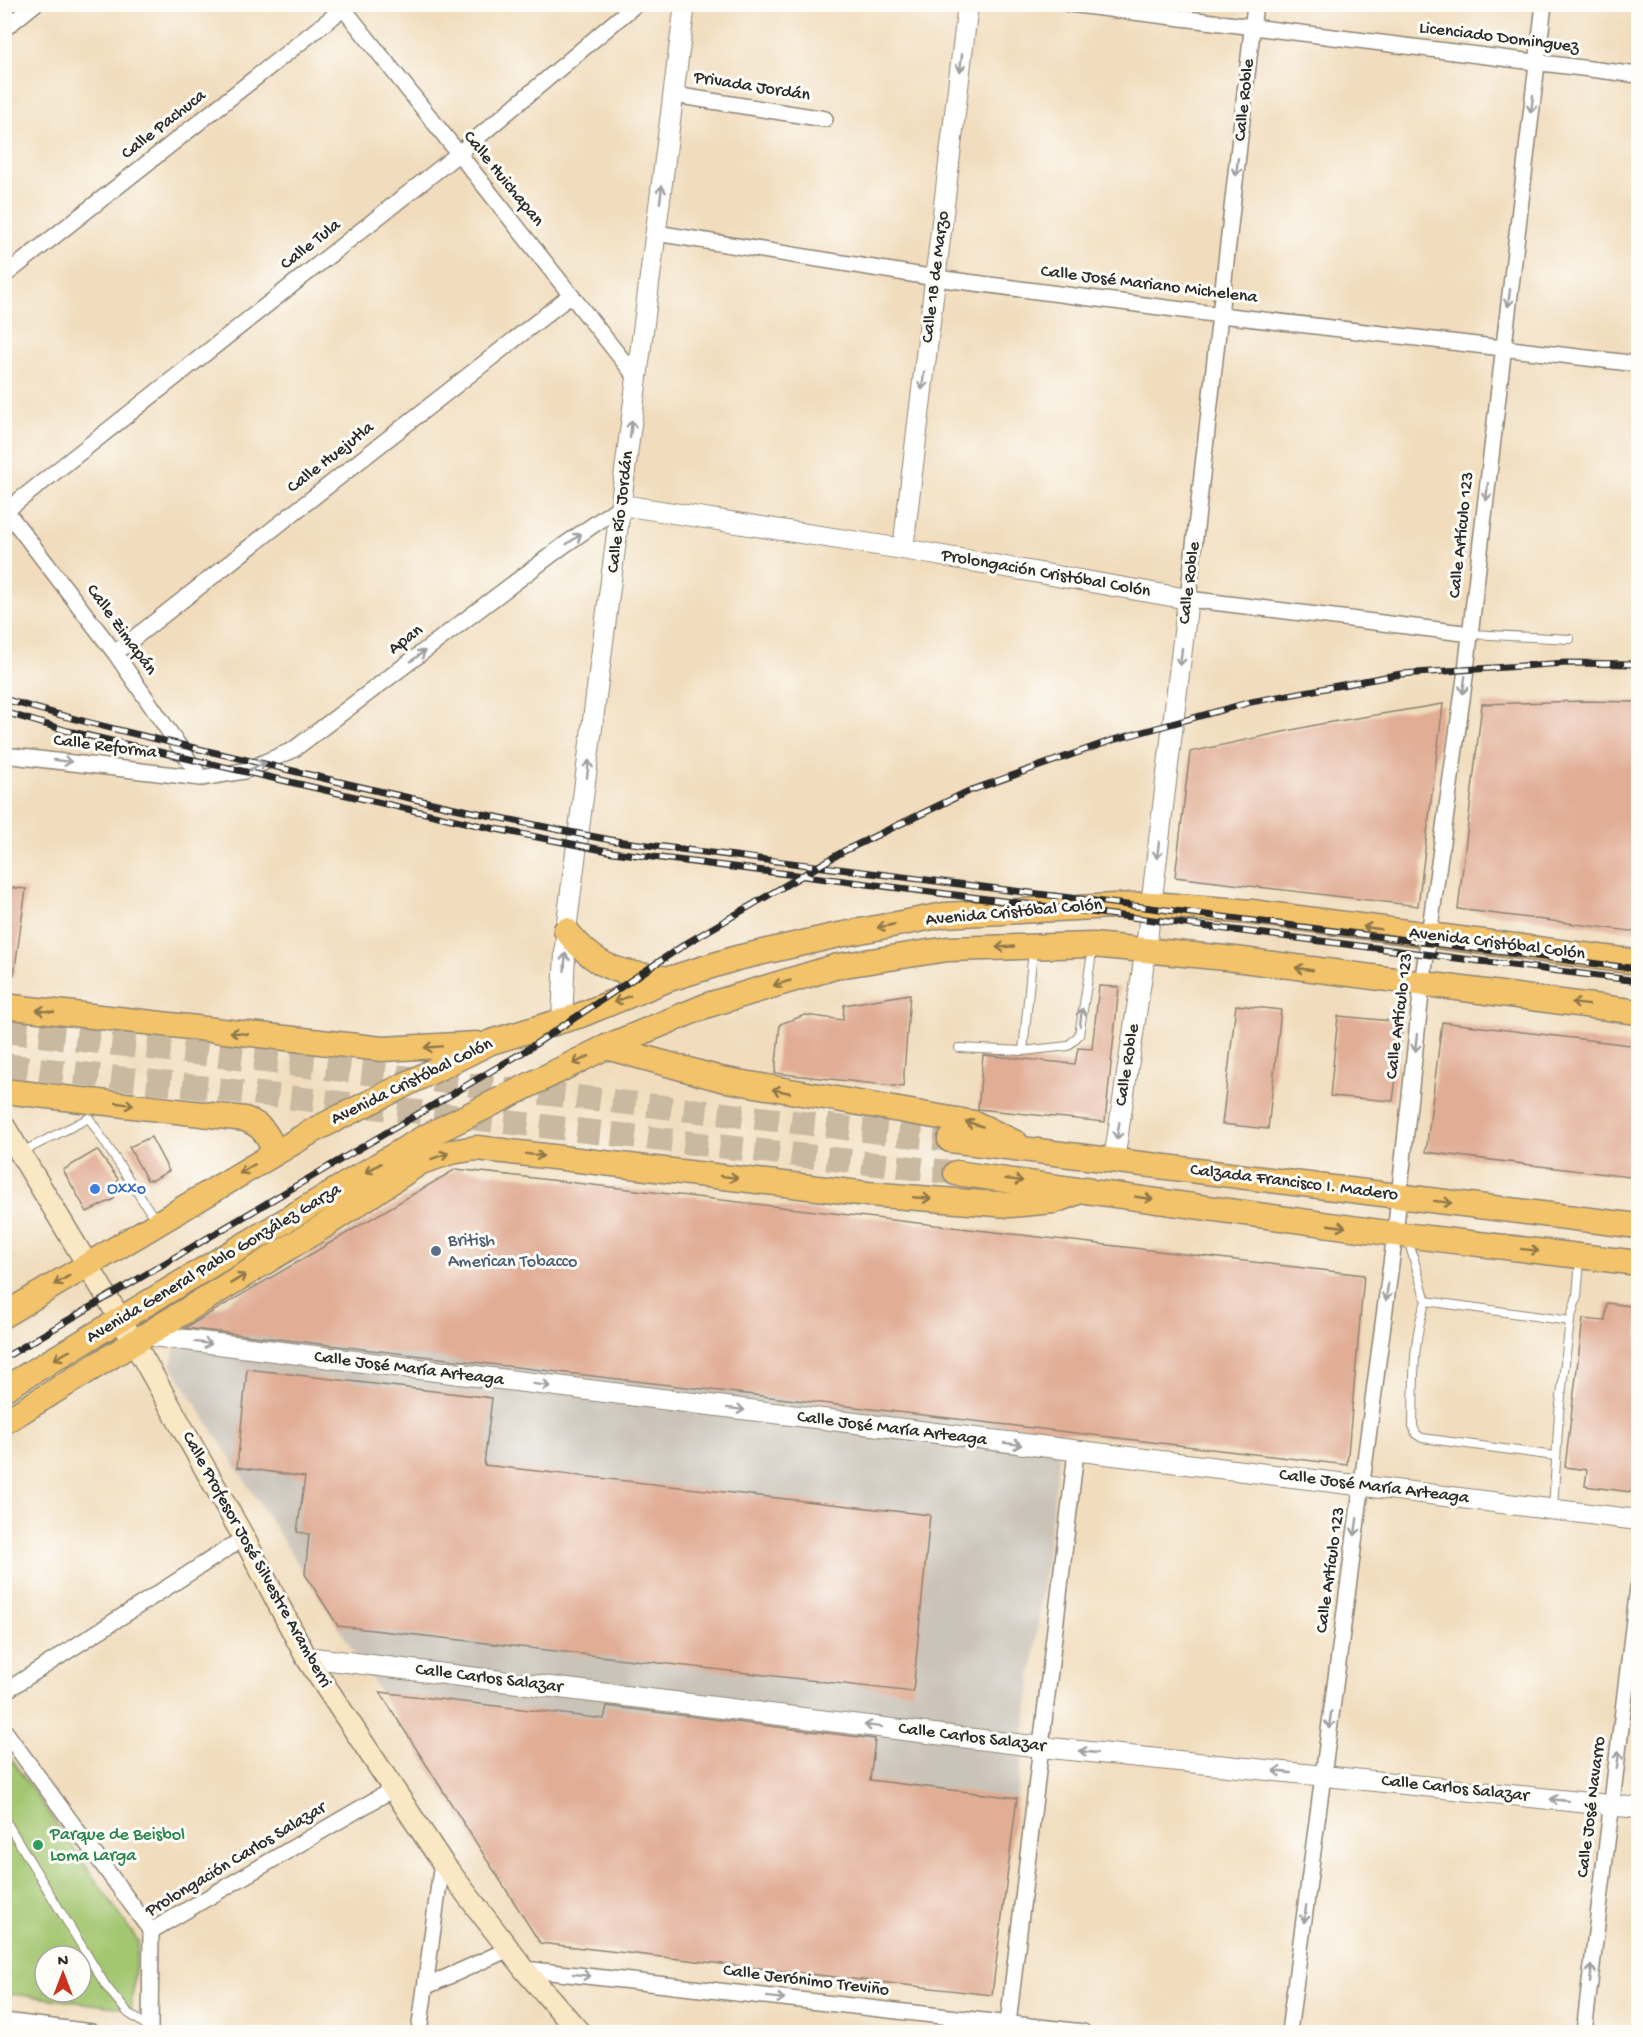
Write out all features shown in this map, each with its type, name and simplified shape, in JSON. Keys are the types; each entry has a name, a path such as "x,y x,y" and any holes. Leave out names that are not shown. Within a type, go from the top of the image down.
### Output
{"main road":[{"name":"Avenida Cristóbal Colón","path":"273,1153 316,1129 491,1042 562,1021 669,980 737,958 834,936 944,915 1152,904 1252,912 1638,962"},
{"path":"567,930 582,950 596,961 620,972 669,980"},
{"path":"834,936 838,966"},
{"name":"Avenida Cristóbal Colón","path":"423,1138 606,1047 708,1005 838,966 948,950 1033,945 1146,948 1638,1012"},
{"path":"4,1006 382,1049 491,1042"},
{"path":"606,1047 721,1079 832,1101 974,1123 996,1131 1026,1149"},
{"path":"4,1091 83,1108 244,1119 263,1129 270,1138 273,1153 4,1315"},
{"name":"Calle Profesor José Silvestre Aramberri","path":"4,1126 122,1320 140,1339 306,1657 442,1862 524,1969 579,2032"},
{"name":"Avenida General Pablo González Garza","path":"4,1389 423,1138"},
{"name":"Calzada Francisco I. Madero","path":"950,1140 1638,1226"},
{"name":"Avenida General Pablo González Garza","path":"4,1422 324,1226 421,1162 451,1152 477,1148 868,1194 972,1202 1010,1204 1054,1201 1086,1190"},
{"name":"Calzada Francisco I. Madero","path":"956,1173 1401,1235 1638,1263"}],"street":[{"path":"4,29 35,4"},
{"name":"Calle Tula","path":"6,509 458,154 636,4"},
{"name":"Calle Río Jordán","path":"562,1021 567,930 685,4"},
{"name":"Calle 18 de Marzo","path":"903,549 968,4"},
{"name":"Licenciado Dominguez","path":"1069,4 1638,75"},
{"name":"Calle Roble","path":"1114,1160 1152,904 1255,4"},
{"name":"Calle Artículo 123","path":"1289,2032 1361,1485 1401,1235 1399,1197 1422,985 1471,634 1544,4"},
{"name":"Calle Huichapan","path":"344,6 458,154 636,377"},
{"name":"Calle Pachuca","path":"4,276 344,6"},
{"name":"Privada Jordán","path":"674,95 825,118"},
{"name":"Calle José Mariano Michelena","path":"656,233 936,278 1221,315 1638,364"},
{"name":"Calle Huejutla","path":"115,653 571,295"},
{"name":"Prolongación Cristóbal Colón","path":"622,505 903,549 1188,599 1471,634"},
{"name":"Apan","path":"201,778 244,771 293,750 554,553 622,505"},
{"name":"Calle Zimapán","path":"6,509 115,653 201,778"},
{"name":"Calle Reforma","path":"4,754 201,778"},
{"name":"Calle José María Arteaga","path":"140,1339 1638,1520"},
{"path":"1007,2028 1076,1452"},
{"path":"6,1686 244,1538"},
{"name":"Calle José Navarro","path":"1584,2032 1612,1805 1633,1684 1638,1587"},
{"name":"Calle Carlos Salazar","path":"306,1657 1041,1747 1638,1808"},
{"path":"4,1730 151,1930"},
{"name":"Prolongación Carlos Salazar","path":"150,2030 151,1930 394,1788"},
{"path":"419,2032 442,1862"},
{"path":"425,1987 509,1950"},
{"name":"Calle Jerónimo Treviño","path":"524,1969 1007,2028 1083,2032"},
{"path":"4,2021 92,2032"}],"lane":[{"path":"1471,634 1570,639"},
{"path":"1023,1051 1033,945"},
{"path":"959,1048 1023,1051 1068,1046 1074,1042 1079,1035 1093,945"},
{"path":"21,1153 83,1108 157,1222"},
{"path":"1401,1235 1426,1300 1421,1314 1417,1348 1413,1426 1416,1434 1422,1438 1555,1456"},
{"path":"1553,1509 1555,1456 1570,1321 1577,1296 1580,1256"},
{"path":"1426,1300 1570,1321"},
{"path":"4,1818 106,1986 129,2013 150,2030"}],"shaded area":[{"name":"British American Tobacco","path":"456,1169 1364,1275 1347,1465 1062,1432 992,1995 540,1943 171,1365 179,1330"}],"green space":[{"name":"Parque de Beisbol Loma Larga","path":"4,1749 138,1941 131,2009 92,2004 93,1944 33,1944 33,1997 5,1993"}],"building":[{"path":"1638,702 1638,932 1458,909 1482,704"},
{"path":"1443,704 1418,906 1175,877 1190,752 1320,724"},
{"path":"4,887 26,889 14,975 4,974"},
{"path":"1099,986 1119,987 1105,1122 978,1109 983,1055 1075,1064 1078,1048 1092,1049"},
{"path":"910,994 903,1087 775,1073 780,1024 805,1015 843,1020 844,1005"},
{"path":"1236,1005 1281,1010 1268,1129 1222,1124"},
{"path":"1338,1016 1403,1022 1393,1101 1330,1096"},
{"path":"1442,1022 1638,1046 1638,1178 1426,1152"},
{"name":"Oxxo","path":"151,1137 169,1171 153,1180 147,1180 129,1147"},
{"name":"Oxxo","path":"97,1150 118,1179 114,1199 87,1212 63,1170"},
{"path":"456,1169 1364,1275 1347,1465 185,1328"},
{"path":"1607,1303 1638,1307 1638,1493 1585,1486 1587,1470 1565,1467 1583,1319 1605,1321"},
{"path":"247,1369 492,1398 484,1465 930,1515 913,1692 338,1626 305,1574 309,1534 297,1532 305,1477 237,1467"},
{"path":"380,1692 604,1719 607,1706 875,1739 870,1780 1017,1798 992,1995 540,1943"}],"tunnel":[{"path":"4,1031 950,1140"},
{"path":"4,1065 956,1173"}],"railway":[{"path":"4,1358 525,1051 687,943 844,851 969,791 1113,740 1251,702 1401,674 1566,663 1638,664"},
{"path":"4,699 130,733 345,783 480,814 616,841 1638,969"},
{"path":"4,712 68,731 486,827 613,852 1638,981"}],"place":[{"name":"Oxxo","path":"95,1189"},
{"name":"British American Tobacco","path":"436,1251"},
{"name":"Parque de Beisbol Loma Larga","path":"38,1845"}]}
